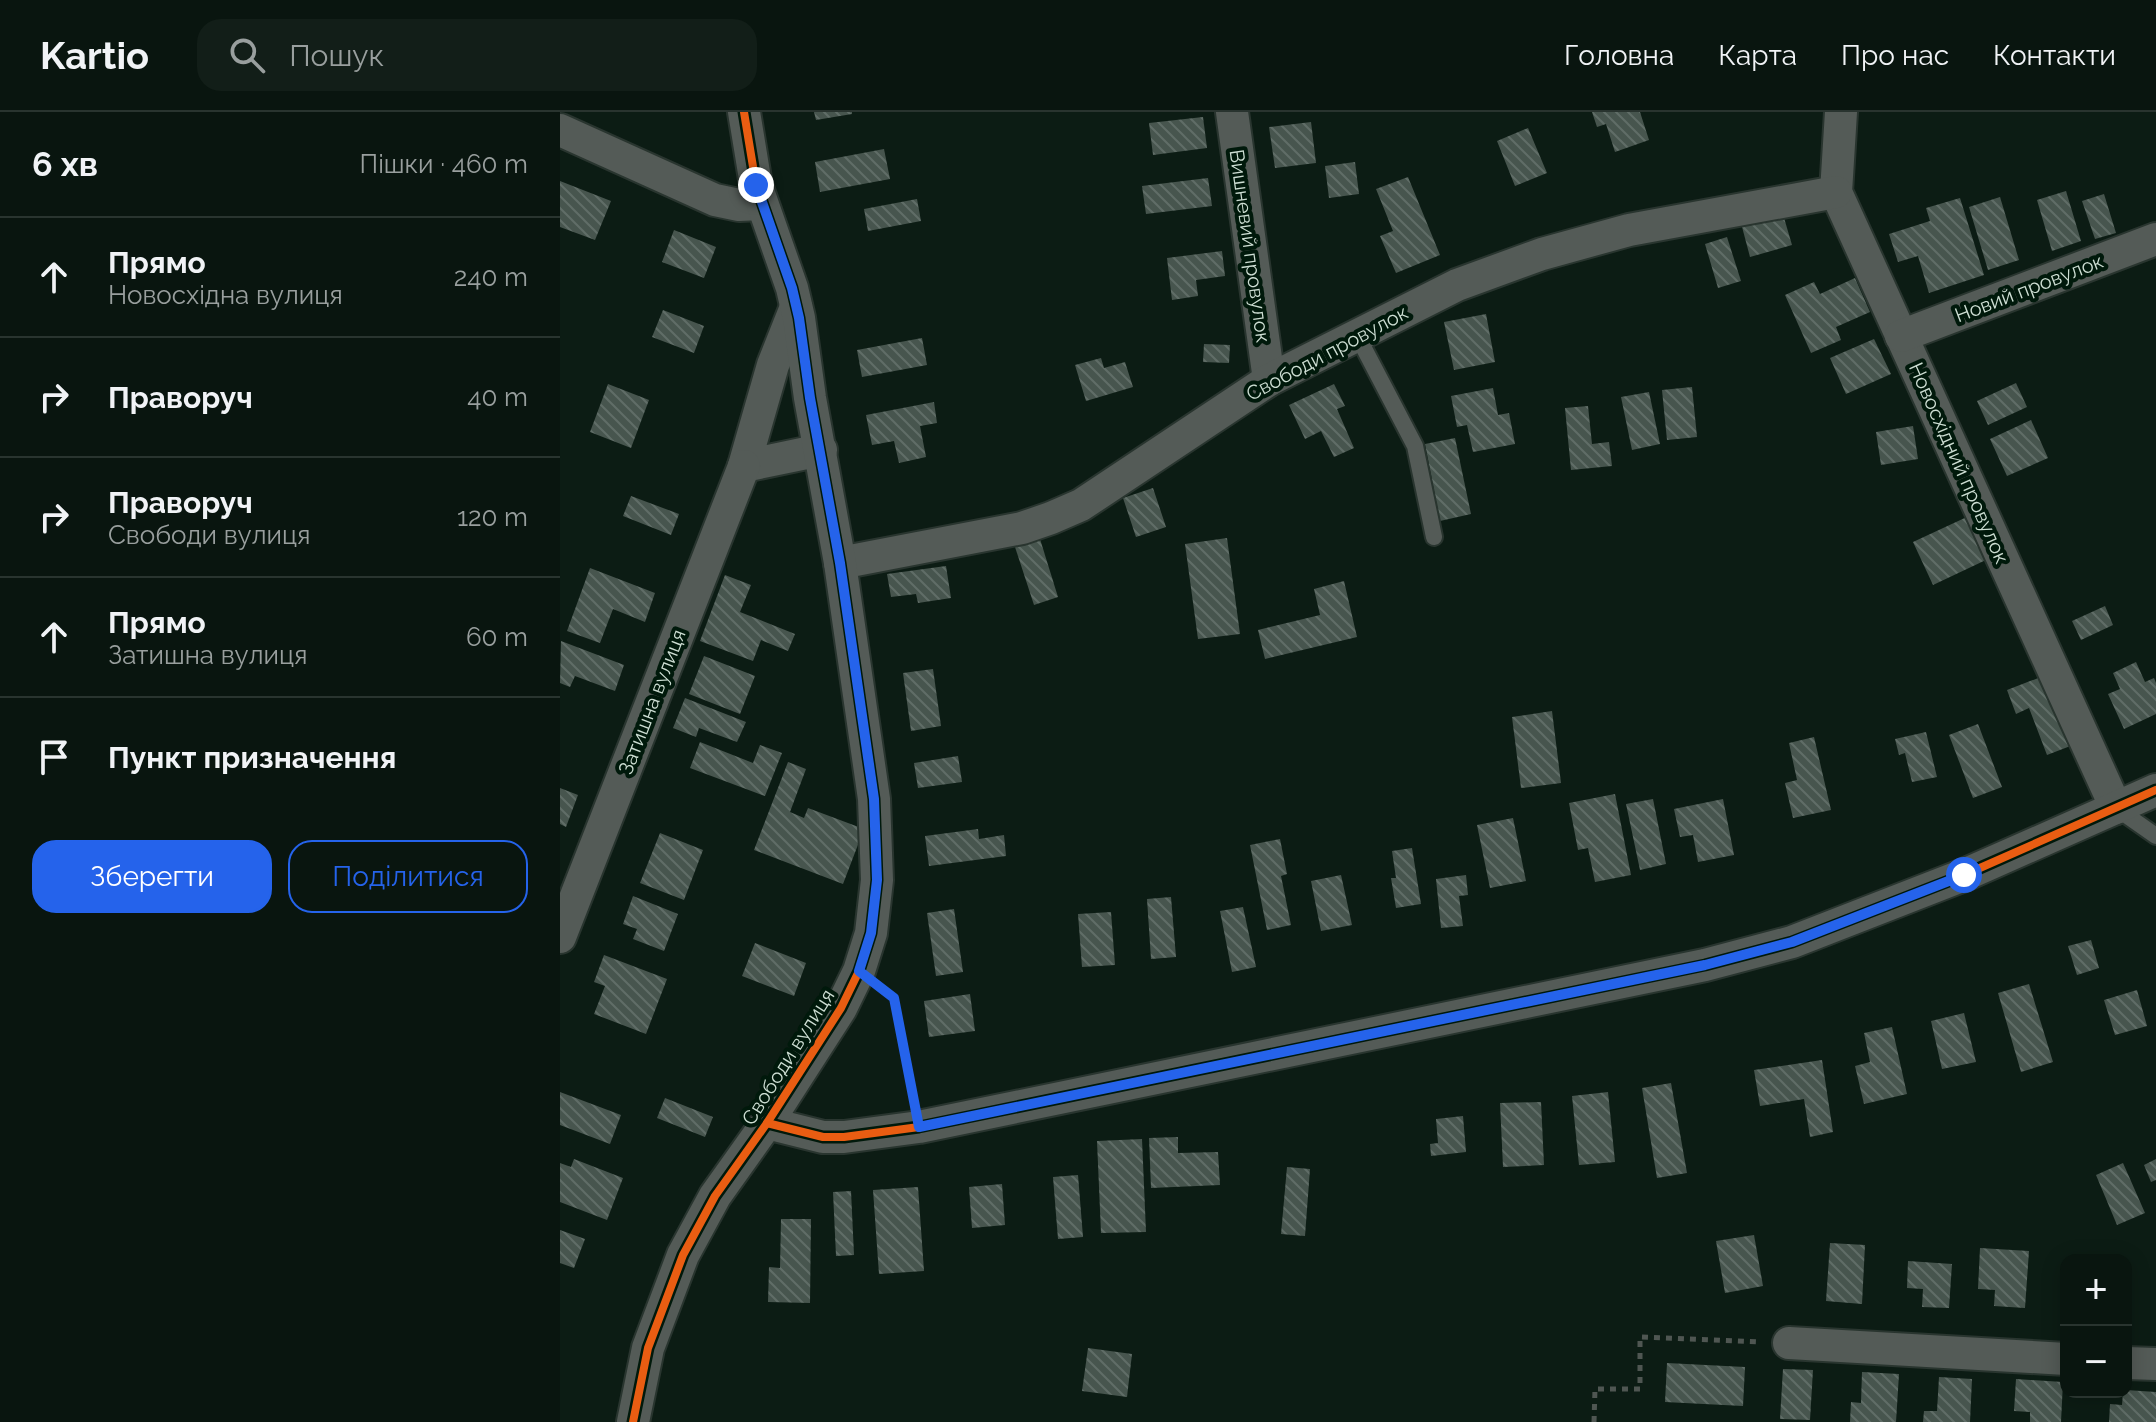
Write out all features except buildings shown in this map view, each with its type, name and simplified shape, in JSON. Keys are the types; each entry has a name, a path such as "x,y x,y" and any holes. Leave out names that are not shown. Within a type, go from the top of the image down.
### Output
{"street":[{"path":"744,112 761,204 796,307 821,450 744,466"},
{"name":"Вишневий провулок","path":"1232,112 1269,380"},
{"name":"Новосхідний провулок","path":"1841,112 1836,192 2116,808"},
{"path":"560,130 715,200 739,205 761,204"},
{"name":"Свободи провулок","path":"840,563 1022,528 1081,505 1269,380 1457,285 1542,254 1629,230 1836,192"},
{"name":"Новий провулок","path":"1901,336 2156,239"},
{"name":"Затишна вулиця","path":"560,937 744,466 773,365 796,307"},
{"name":"Свободи вулиця","path":"633,1422 648,1348 683,1255 715,1196 767,1123 841,1008 859,971 871,933 877,880 874,799 821,450"},
{"path":"767,1123 823,1137 919,1127 1705,965 1792,942 1964,875 2156,790"},
{"path":"1789,1343 2060,1359"},
{"path":"2132,1363 2156,1364"}],"lane":[{"path":"1357,335 1415,446 1434,537"},
{"path":"2116,808 2156,836"}],"path":[{"path":"859,971 894,998 919,1127"},
{"path":"1594,1422 1595,1389 1640,1389 1640,1337 1789,1343"}],"cycle path":[{"path":"633,1422 648,1348 683,1255 715,1196 767,1123 841,1008 859,971 871,933 877,880 874,799 840,563 799,318 792,288 756,185 744,112"},
{"path":"767,1123 823,1137 919,1127 1705,965 1792,942 1964,875 2156,790"}],"route":[{"path":"756,185 792,288 799,318 840,563 874,799 877,880 871,933 859,971 894,998 919,1127 1705,965 1792,942 1964,875"}]}
